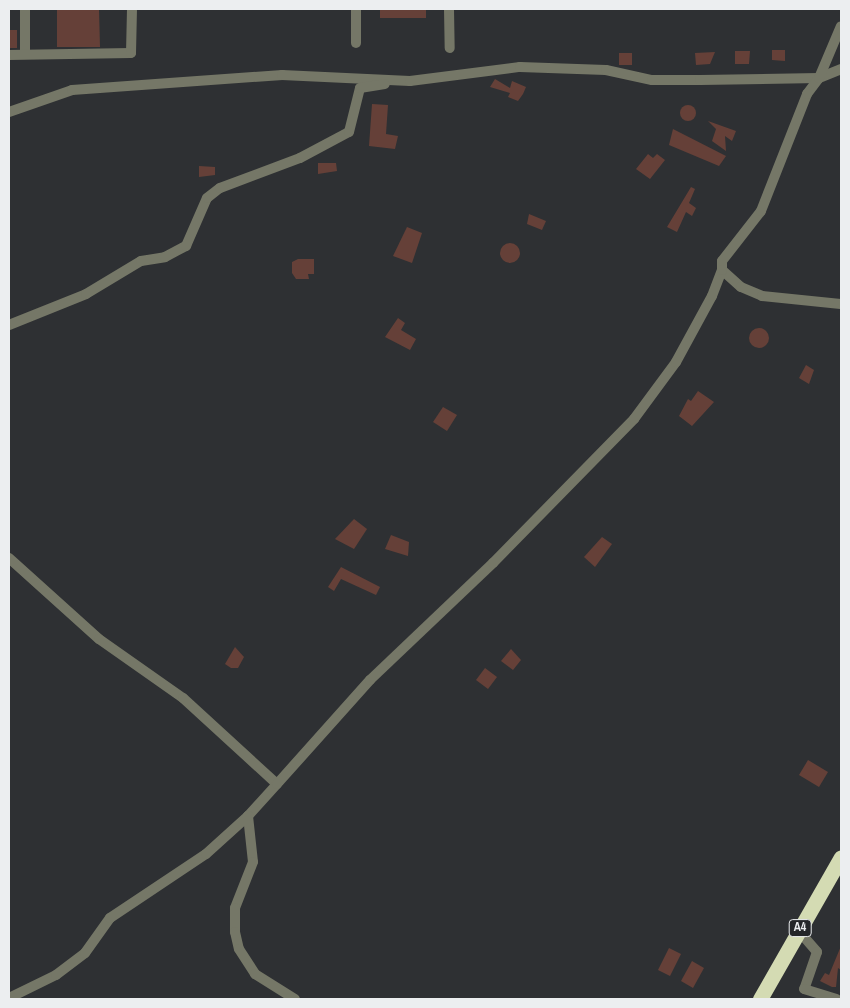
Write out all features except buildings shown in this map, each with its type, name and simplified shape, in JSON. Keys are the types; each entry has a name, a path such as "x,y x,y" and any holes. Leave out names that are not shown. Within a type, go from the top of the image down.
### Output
{"highway":[{"name":"A4","path":"760,999 841,857"}],"street":[{"path":"25,9 25,54"},
{"path":"9,54 131,53 132,9"},
{"path":"356,9 356,43"},
{"path":"449,9 450,48"},
{"path":"9,998 56,975 84,953 110,918 206,854 248,816 370,680 493,563 634,419 676,362 722,270 722,261 761,211 807,94 819,78 841,26"},
{"path":"9,325 86,294 141,261 186,246 207,198 220,188 300,158 349,132 360,88 520,67 606,70 652,80 819,78 841,69"},
{"path":"9,112 72,90 282,76 410,80"},
{"path":"722,270 741,287 762,296 841,304"},
{"path":"9,558 99,639 183,698 277,784"},
{"path":"248,816 254,862 235,908 239,949 255,974 295,999"},
{"path":"798,930 817,952 804,990 837,999"}]}
